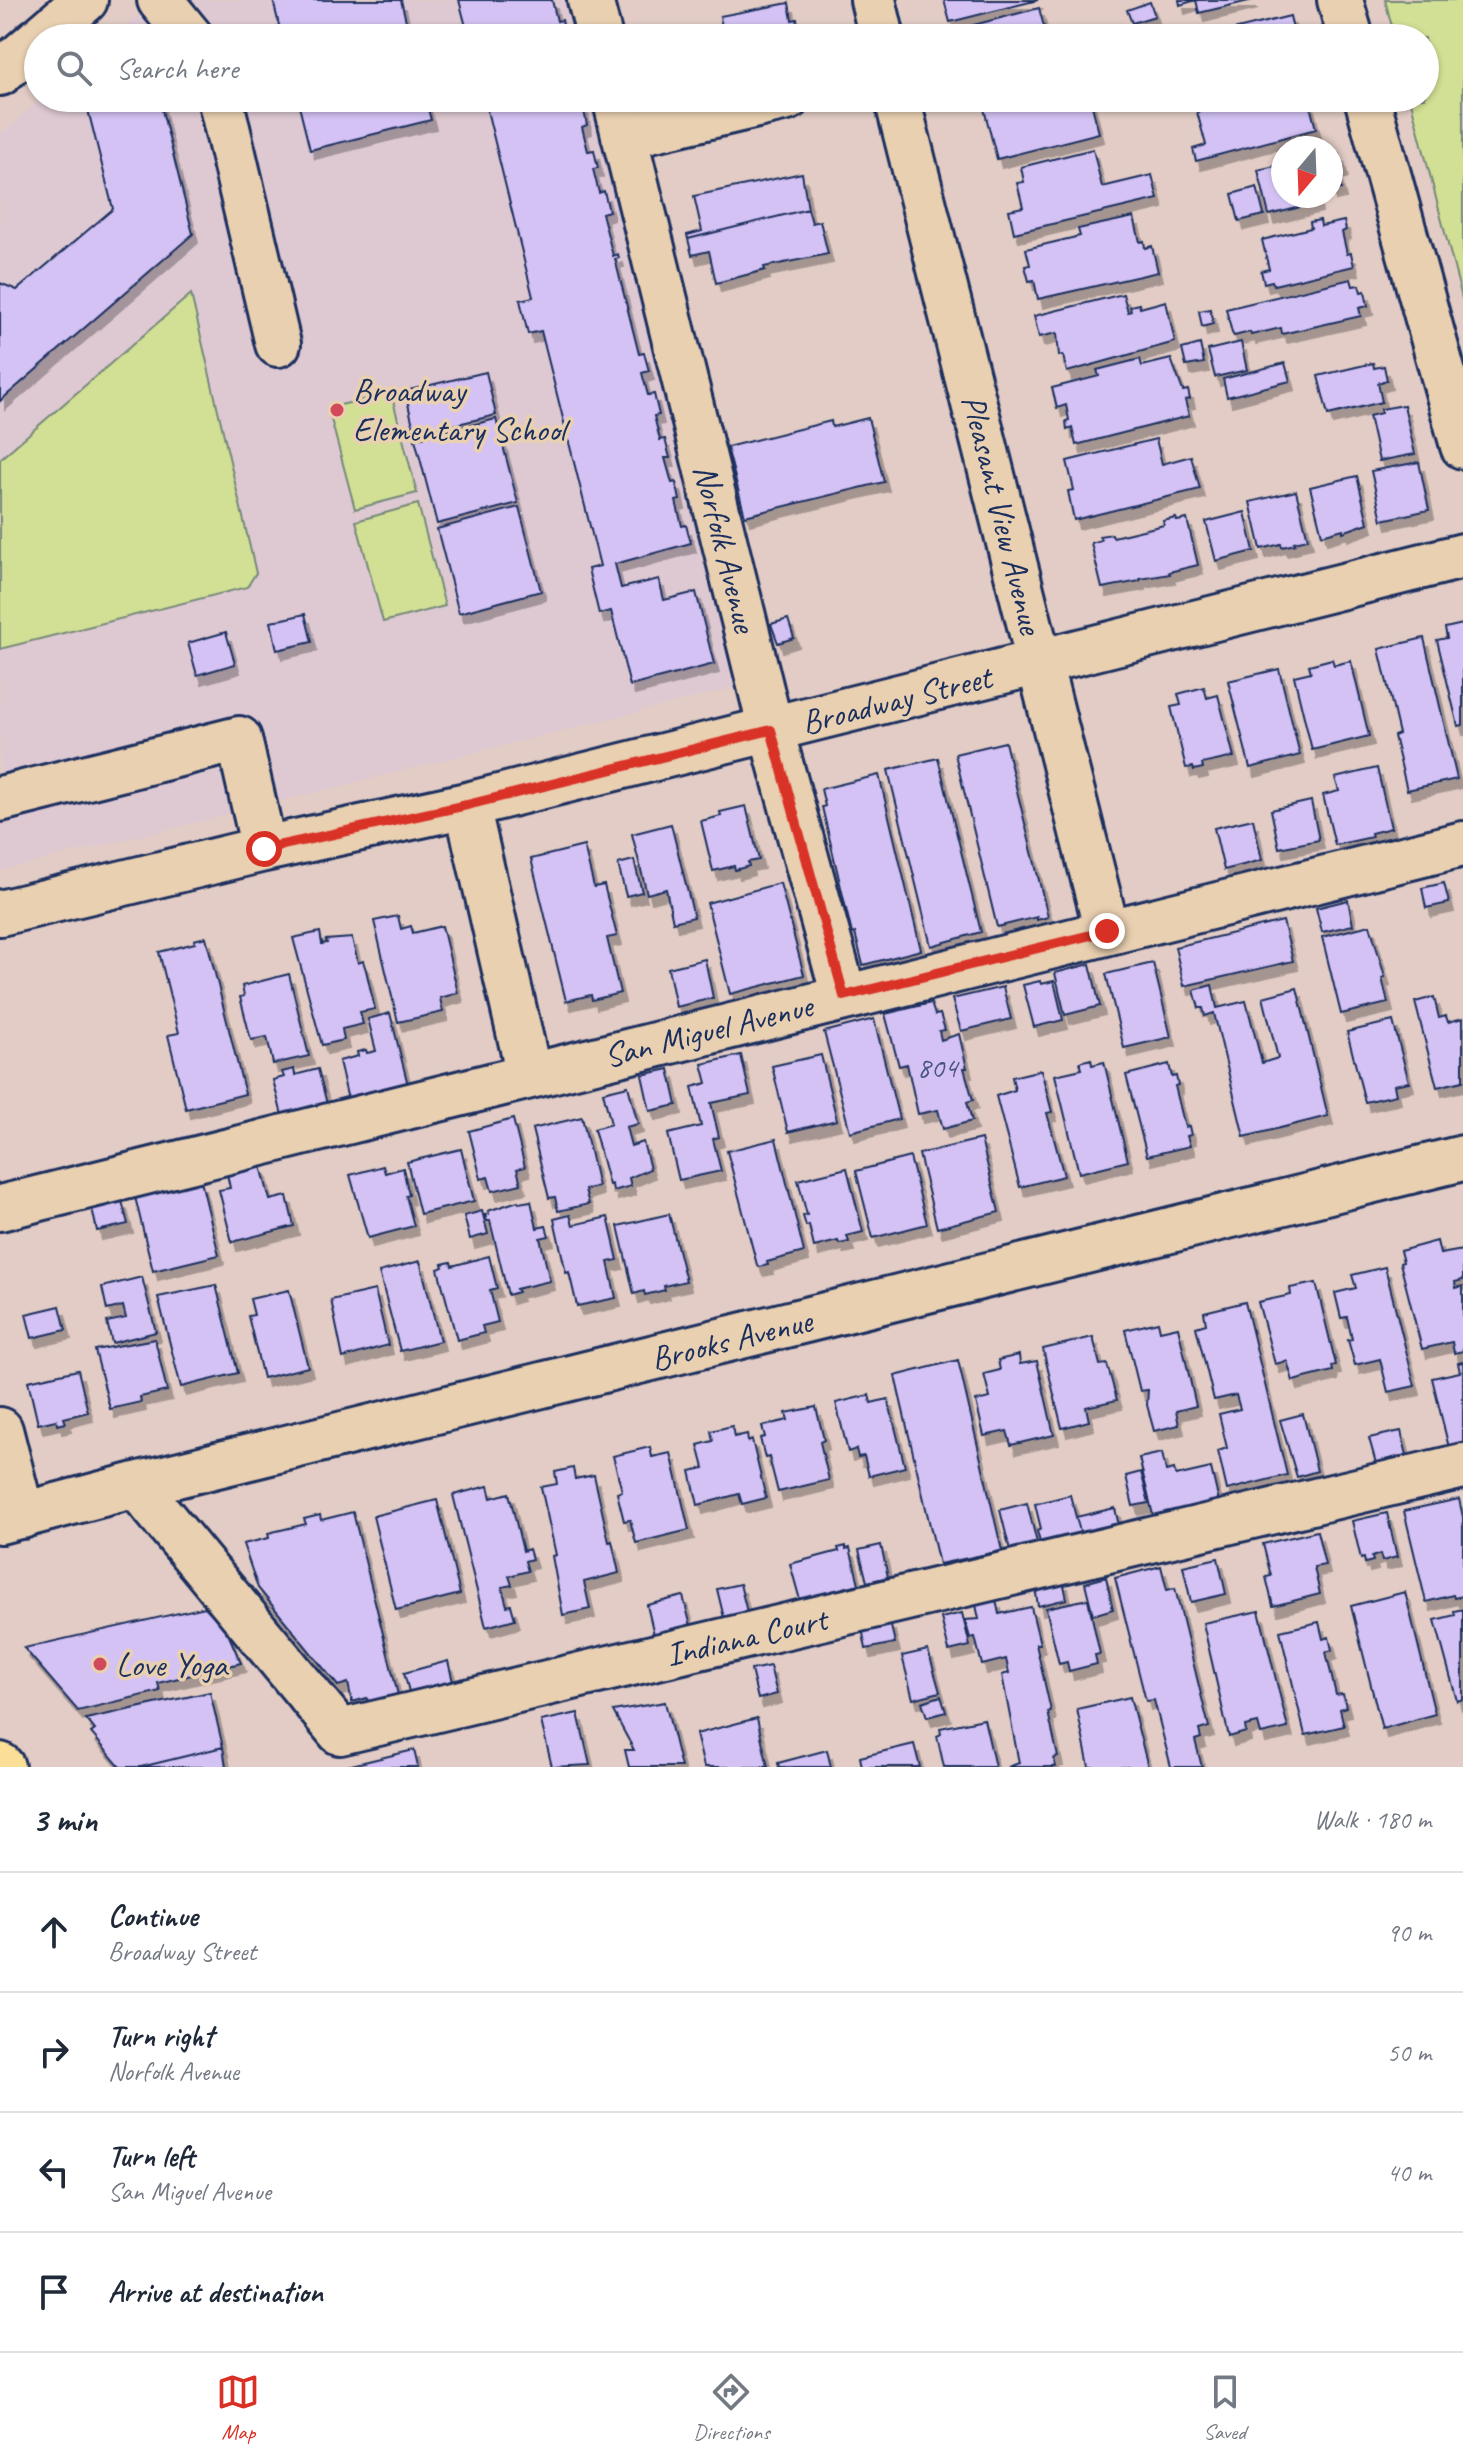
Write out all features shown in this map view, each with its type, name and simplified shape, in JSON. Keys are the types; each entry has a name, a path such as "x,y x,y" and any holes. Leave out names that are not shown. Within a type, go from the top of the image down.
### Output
{"street":[{"path":"57,24 85,0"},
{"path":"160,0 180,24"},
{"path":"590,0 596,24"},
{"path":"873,0 879,24"},
{"path":"1340,0 1347,24"},
{"path":"0,73 24,52"},
{"path":"223,112 278,344"},
{"path":"619,117 663,112"},
{"name":"Pleasant View Avenue","path":"901,112 1107,931"},
{"path":"1371,112 1463,446"},
{"name":"Norfolk Avenue","path":"619,117 771,730 844,996"},
{"name":"Broadway Street","path":"3,901 467,805 1463,556"},
{"path":"0,799 239,739 264,849"},
{"path":"467,805 529,1075"},
{"name":"San Miguel Avenue","path":"0,1208 1463,844"},
{"name":"Brooks Avenue","path":"11,1518 1463,1158"},
{"path":"0,1430 11,1518"},
{"name":"Indiana Court","path":"136,1485 340,1732 1463,1466"}],"shaded area":[{"path":"155,0 571,0 577,24 127,24"},
{"name":"Broadway Elementary School","path":"26,112 598,112 742,686 0,871 0,135"}],"green space":[{"path":"1385,0 1463,0 1463,302 1414,112 1439,112 1439,24 1391,24"},
{"path":"191,294 256,573 247,587 0,649 0,459"},
{"path":"391,393 417,493 355,509 328,408"},
{"path":"418,504 445,606 383,622 356,521"}],"building":[{"path":"273,0 401,0 407,24 279,24"},
{"path":"459,0 552,0 557,21 562,20 563,24 465,24"},
{"path":"944,0 1038,0 950,22"},
{"path":"1179,0 1196,0 1180,5"},
{"path":"1196,0 1253,0 1199,13"},
{"path":"1150,2 1155,16 1132,23 1127,10"},
{"path":"789,3 792,20 797,19 798,24 721,24 720,16"},
{"path":"1039,8 1043,24 977,24"},
{"path":"1290,16 1292,24 1258,24"},
{"path":"89,112 162,112 193,234 0,401 0,283 17,290 113,209"},
{"path":"300,112 429,112 431,120 310,150"},
{"path":"487,112 584,112 587,125 582,127 588,151 594,150 598,168 593,169 599,193 604,191 609,211 602,213 613,256 618,254 619,258 615,259 639,354 644,353 649,371 642,373 648,395 654,394 659,415 654,416 660,440 665,439 670,458 665,458 672,483 676,482 680,500 676,501 682,526 686,525 691,543 615,564 621,588 659,579 664,600 696,592 714,664 630,686 611,611 599,614 588,569 600,566 541,331 528,334 520,300 533,297"},
{"path":"985,112 1094,112 1099,133 997,159"},
{"path":"1197,112 1312,112 1316,129 1290,136 1271,136 1271,141 1196,161 1193,149 1206,145"},
{"path":"1093,149 1102,187 1152,175 1158,199 1014,233 1009,210 1023,207 1017,183 1024,182 1021,167"},
{"path":"1271,167 1271,208 1297,208 1269,215 1258,170"},
{"path":"802,173 808,209 688,239 687,235 702,231 694,196"},
{"path":"1257,187 1264,215 1239,221 1232,194"},
{"path":"808,209 812,223 820,221 828,254 764,267 765,270 716,283 709,251 692,255 688,239"},
{"path":"1134,217 1140,242 1144,241 1145,248 1152,246 1158,272 1038,299 1034,280 1029,281 1025,266 1030,265 1026,249 1080,236 1078,229"},
{"path":"1320,220 1321,226 1344,221 1346,230 1342,232 1347,254 1351,253 1354,266 1274,285 1272,281 1264,283 1261,271 1269,269 1262,240 1311,228 1310,222"},
{"path":"1351,279 1353,286 1359,285 1361,292 1365,291 1368,306 1359,308 1361,316 1282,334 1281,328 1251,335 1250,332 1234,336 1232,333 1226,309"},
{"path":"1123,294 1128,312 1131,311 1130,306 1139,304 1140,308 1166,301 1175,342 1067,372 1063,355 1059,356 1057,333 1039,337 1034,316"},
{"path":"1210,309 1213,324 1202,327 1199,311"},
{"path":"1241,342 1247,370 1215,377 1208,350"},
{"path":"1200,344 1204,363 1186,366 1182,349"},
{"path":"1140,359 1142,366 1171,359 1183,391 1188,390 1190,399 1185,400 1189,416 1076,445 1072,428 1067,430 1066,405 1057,408 1052,388 1099,376 1097,370"},
{"path":"1285,363 1290,381 1227,397 1223,379"},
{"path":"1373,363 1374,368 1384,366 1387,380 1378,383 1382,402 1328,415 1318,376"},
{"path":"486,372 496,415 415,434 405,391"},
{"path":"1404,405 1415,454 1379,461 1369,416 1381,413 1381,409"},
{"path":"868,418 884,482 745,516 727,447 831,421 832,427"},
{"path":"496,419 518,503 437,524 415,439"},
{"path":"1156,439 1162,464 1191,456 1200,489 1074,520 1068,491 1074,490 1067,461"},
{"path":"1419,462 1429,510 1382,520 1371,471"},
{"path":"1357,476 1368,523 1322,535 1310,487"},
{"path":"1296,491 1308,539 1282,547 1281,544 1261,549 1250,502"},
{"path":"519,507 541,591 459,613 437,529"},
{"path":"1245,512 1254,551 1216,561 1206,522"},
{"path":"1176,518 1177,521 1187,519 1198,565 1102,588 1091,543 1101,540 1099,536 1112,534 1113,537 1164,525 1163,521"},
{"path":"305,614 312,642 277,650 271,622"},
{"path":"788,619 794,638 778,643 771,624"},
{"path":"1463,624 1463,725 1458,726 1437,640 1447,638 1445,628"},
{"path":"226,632 235,664 197,675 188,643"},
{"path":"1424,638 1457,779 1407,790 1394,736 1399,734 1379,649"},
{"path":"1332,659 1334,665 1351,661 1369,736 1312,750 1294,676 1311,672 1309,665"},
{"path":"1279,669 1300,755 1250,768 1228,681"},
{"path":"1204,687 1207,698 1218,695 1234,757 1202,764 1203,768 1194,770 1193,767 1186,768 1171,707 1181,705 1178,694"},
{"path":"1005,742 1048,917 997,927 955,754"},
{"path":"938,758 981,932 931,946 888,770"},
{"path":"1377,768 1391,828 1371,833 1372,837 1335,845 1323,795 1339,791 1335,778"},
{"path":"879,775 921,950 863,965 855,933 852,934 822,807 825,806 821,789"},
{"path":"1311,801 1319,840 1279,848 1271,810"},
{"path":"746,806 759,860 735,870 734,866 713,871 701,821 721,816 720,812"},
{"path":"1253,819 1262,860 1224,870 1214,828"},
{"path":"671,824 694,917 673,922 666,889 647,894 632,834"},
{"path":"584,846 594,887 604,885 617,936 607,938 620,993 592,1000 591,995 566,1001 531,859"},
{"path":"634,860 642,892 626,896 618,864"},
{"path":"780,883 804,975 730,994 707,903"},
{"path":"1444,883 1449,903 1426,908 1422,888"},
{"path":"1348,900 1353,925 1322,932 1316,908"},
{"path":"398,916 401,929 411,926 413,933 442,926 458,993 440,998 443,1012 398,1022 374,921"},
{"path":"1283,921 1293,961 1184,986 1175,947"},
{"path":"1370,925 1385,977 1382,978 1388,1003 1341,1014 1322,937"},
{"path":"320,932 322,944 327,943 326,940 352,938 358,963 363,961 366,970 375,1009 360,1012 363,1024 342,1029 344,1040 322,1045 293,938"},
{"path":"206,937 245,1094 186,1109 168,1035 179,1033 159,952"},
{"path":"705,959 713,998 676,1007 668,968"},
{"path":"1153,963 1171,1037 1124,1048 1106,974"},
{"path":"1090,964 1100,1006 1065,1015 1055,973"},
{"path":"289,974 309,1056 273,1064 267,1037 251,1040 240,997 244,996 242,986"},
{"path":"1040,981 1041,984 1054,981 1063,1020 1034,1027 1023,985"},
{"path":"1212,985 1217,1008 1246,1001 1262,1063 1278,1058 1263,997 1297,988 1328,1116 1244,1137 1214,1013 1205,1016 1203,1008 1199,1008 1194,990"},
{"path":"1003,987 1011,1019 961,1031 952,999"},
{"path":"1434,997 1439,1018 1446,1016 1448,1022 1463,1018 1463,1081 1437,1087 1415,1002"},
{"path":"931,1003 935,1015 940,1014 945,1030 939,1031 941,1040 959,1034 973,1100 967,1102 972,1121 943,1129 938,1110 918,1114 907,1064 899,1066 885,1014"},
{"path":"390,1013 408,1085 348,1100 339,1061 358,1056 357,1052 376,1051 368,1019"},
{"path":"874,1019 899,1119 850,1132 824,1032"},
{"path":"1393,1021 1409,1082 1394,1085 1396,1095 1365,1102 1347,1032"},
{"path":"741,1055 750,1095 711,1103 719,1137 713,1139 721,1171 679,1180 668,1134 701,1126 692,1087 707,1083 702,1064"},
{"path":"821,1055 837,1120 788,1132 772,1066"},
{"path":"1091,1059 1092,1065 1104,1062 1128,1161 1079,1173 1055,1075 1082,1069 1080,1062"},
{"path":"1169,1064 1172,1077 1176,1076 1178,1085 1175,1086 1185,1127 1189,1126 1191,1135 1187,1136 1190,1146 1147,1156 1126,1075"},
{"path":"294,1069 295,1075 318,1069 327,1104 282,1115 273,1080 284,1077 282,1072"},
{"path":"669,1069 677,1105 650,1111 642,1075"},
{"path":"1041,1070 1052,1112 1047,1113 1064,1176 1020,1187 996,1096 1015,1090 1012,1077"},
{"path":"628,1086 638,1124 626,1127 631,1146 643,1142 650,1169 629,1178 631,1186 613,1191 594,1129 611,1124 603,1092"},
{"path":"582,1117 598,1186 585,1190 589,1204 558,1211 555,1197 549,1198 532,1129"},
{"path":"513,1119 525,1167 517,1169 521,1184 492,1191 488,1177 481,1179 469,1131"},
{"path":"776,1139 804,1252 759,1267 727,1151"},
{"path":"981,1139 999,1212 937,1228 919,1154"},
{"path":"461,1149 474,1201 420,1214 407,1162"},
{"path":"910,1157 927,1224 873,1238 856,1171"},
{"path":"261,1166 270,1200 287,1196 294,1226 232,1242 219,1190 230,1188 227,1174"},
{"path":"383,1166 385,1173 403,1168 414,1226 368,1238 350,1175"},
{"path":"847,1168 863,1232 847,1236 849,1242 839,1244 838,1241 814,1247 809,1225 806,1226 803,1216 807,1215 798,1180"},
{"path":"201,1181 219,1255 153,1271 135,1197"},
{"path":"122,1201 128,1224 97,1231 92,1208"},
{"path":"518,1201 531,1201 537,1228 546,1226 549,1236 540,1238 550,1281 516,1289 518,1292 508,1295 490,1221 485,1215 489,1214 488,1211"},
{"path":"482,1211 488,1234 470,1239 464,1216"},
{"path":"669,1214 686,1281 645,1295 644,1291 634,1294 618,1226"},
{"path":"570,1215 573,1225 608,1217 618,1260 608,1262 616,1298 577,1306 554,1219"},
{"path":"1437,1241 1440,1254 1463,1250 1463,1280 1455,1282 1456,1288 1463,1286 1463,1351 1454,1353 1452,1342 1422,1349 1400,1263 1403,1262 1400,1251"},
{"path":"489,1256 497,1288 490,1290 498,1322 482,1326 484,1333 457,1340 438,1269 443,1267 442,1264 451,1262 452,1266"},
{"path":"420,1261 440,1341 400,1351 379,1272"},
{"path":"1385,1267 1415,1386 1388,1392 1380,1359 1355,1365 1348,1340 1352,1339 1347,1317 1341,1318 1335,1293 1356,1288 1352,1275"},
{"path":"142,1277 156,1332 112,1343 107,1322 126,1318 123,1306 107,1310 102,1287"},
{"path":"1316,1283 1336,1365 1332,1366 1333,1371 1293,1381 1287,1361 1275,1364 1258,1302 1291,1295 1290,1288"},
{"path":"216,1285 238,1373 181,1387 158,1297"},
{"path":"289,1290 308,1367 263,1378 248,1316 254,1315 250,1299"},
{"path":"375,1290 388,1345 343,1358 331,1300"},
{"path":"1245,1302 1287,1475 1227,1490 1218,1451 1227,1448 1219,1414 1240,1409 1236,1395 1214,1400 1196,1327 1206,1324 1204,1312"},
{"path":"60,1306 66,1330 32,1338 26,1314"},
{"path":"1158,1322 1160,1331 1178,1327 1196,1406 1176,1411 1179,1425 1154,1431 1147,1405 1148,1390 1140,1391 1125,1330"},
{"path":"1093,1337 1100,1365 1107,1364 1117,1400 1086,1407 1089,1421 1062,1428 1043,1349"},
{"path":"155,1339 167,1391 140,1397 141,1402 110,1409 95,1350"},
{"path":"1019,1355 1020,1364 1037,1361 1054,1435 1011,1445 1007,1431 984,1436 976,1401 990,1398 984,1374 1000,1370 998,1360"},
{"path":"958,1360 1002,1551 939,1564 895,1376"},
{"path":"1463,1362 1463,1449 1450,1452 1432,1378 1460,1372 1458,1363"},
{"path":"78,1370 88,1412 64,1418 66,1423 57,1425 56,1420 38,1424 28,1381"},
{"path":"869,1395 871,1403 888,1399 905,1467 869,1476 864,1456 858,1457 856,1449 848,1452 836,1403"},
{"path":"816,1407 829,1480 778,1492 769,1457 765,1458 760,1438 765,1437 762,1426 788,1420 786,1413"},
{"path":"1303,1414 1317,1471 1297,1477 1280,1420"},
{"path":"732,1426 734,1437 747,1434 748,1442 752,1440 766,1498 742,1504 739,1494 698,1505 690,1471 704,1468 698,1445 713,1441 711,1431"},
{"path":"1401,1431 1408,1459 1377,1467 1369,1438"},
{"path":"650,1447 652,1457 671,1453 689,1530 636,1543 630,1520 624,1521 617,1493 622,1491 613,1456"},
{"path":"1162,1453 1166,1471 1174,1469 1176,1476 1211,1468 1220,1506 1154,1519 1139,1458"},
{"path":"573,1468 575,1479 594,1475 619,1573 584,1582 590,1609 563,1615 552,1556 556,1555 541,1487 557,1484 555,1472"},
{"path":"1141,1472 1149,1503 1133,1506 1126,1476"},
{"path":"488,1486 491,1498 509,1493 523,1551 529,1549 532,1559 525,1561 528,1571 509,1576 512,1585 502,1587 507,1606 511,1605 515,1619 486,1627 453,1495"},
{"path":"1070,1495 1081,1535 1042,1550 1035,1504"},
{"path":"1459,1499 1463,1517 1463,1596 1454,1598 1453,1595 1426,1602 1404,1511"},
{"path":"437,1500 460,1594 396,1610 373,1516"},
{"path":"1027,1503 1037,1543 1010,1550 1000,1510"},
{"path":"1115,1508 1119,1526 1081,1535 1076,1517"},
{"path":"353,1512 399,1699 369,1704 367,1698 352,1702 348,1683 338,1686 258,1588 243,1544 269,1538 268,1533 306,1524 304,1519 320,1515 321,1520"},
{"path":"1387,1513 1397,1557 1382,1561 1380,1554 1372,1557 1373,1561 1365,1563 1364,1558 1361,1559 1352,1521"},
{"path":"1317,1531 1325,1565 1314,1567 1320,1594 1273,1606 1266,1577 1271,1576 1263,1544"},
{"path":"881,1545 888,1577 867,1582 859,1550"},
{"path":"846,1546 846,1549 850,1548 859,1584 800,1600 790,1564 839,1551 838,1548"},
{"path":"1218,1558 1226,1594 1191,1602 1183,1566"},
{"path":"1161,1566 1167,1590 1175,1588 1209,1727 1199,1730 1201,1738 1195,1740 1202,1767 1171,1767 1154,1700 1146,1701 1115,1578"},
{"path":"1106,1577 1113,1609 1093,1615 1085,1583"},
{"path":"1063,1580 1067,1599 1038,1606 1035,1587"},
{"path":"740,1584 748,1616 725,1622 717,1589"},
{"path":"1405,1592 1435,1714 1382,1729 1351,1606"},
{"path":"683,1596 692,1630 655,1639 647,1605"},
{"path":"1088,1599 1100,1654 1095,1655 1097,1664 1069,1671 1067,1662 1059,1664 1046,1608"},
{"path":"996,1600 999,1614 1031,1607 1051,1711 1048,1712 1058,1757 1054,1758 1056,1767 1008,1767 1019,1763 1002,1675 1009,1673 1006,1659 982,1665 975,1637 970,1638 965,1620 979,1619 976,1605"},
{"path":"205,1607 226,1629 241,1663 158,1683 160,1691 78,1711 24,1648"},
{"path":"1463,1609 1463,1699 1457,1701 1435,1620 1455,1615 1454,1611"},
{"path":"1259,1611 1288,1728 1261,1734 1258,1723 1245,1726 1246,1732 1229,1737 1203,1623"},
{"path":"962,1613 970,1646 949,1651 941,1618"},
{"path":"890,1622 895,1643 866,1649 862,1628"},
{"path":"1319,1622 1323,1639 1329,1637 1332,1650 1326,1652 1336,1695 1343,1694 1346,1707 1340,1709 1344,1726 1305,1735 1280,1631"},
{"path":"928,1650 940,1692 913,1699 902,1656"},
{"path":"448,1661 455,1690 411,1699 404,1673"},
{"path":"770,1666 777,1694 758,1699 751,1670"},
{"path":"210,1692 223,1747 141,1767 120,1767 91,1733 95,1730 86,1719"},
{"path":"941,1696 946,1712 927,1717 922,1702"},
{"path":"1130,1697 1148,1767 1089,1767 1077,1709"},
{"path":"665,1702 681,1767 629,1767 625,1750 634,1750 613,1711"},
{"path":"578,1713 590,1765 552,1767 541,1721"},
{"path":"757,1718 768,1767 704,1767 696,1734"},
{"path":"984,1719 995,1767 944,1767 937,1736 941,1734 940,1728"},
{"path":"914,1744 920,1767 862,1767 860,1757"},
{"path":"223,1747 226,1767 141,1767"},
{"path":"414,1750 418,1767 343,1767"},
{"path":"827,1750 831,1767 779,1767 778,1763"}],"place":[{"name":"Broadway Elementary School","path":"337,410"},
{"name":"Love Yoga","path":"100,1664"}],"route":[{"path":"264,849 467,805 771,730 844,996 1107,931"}]}
